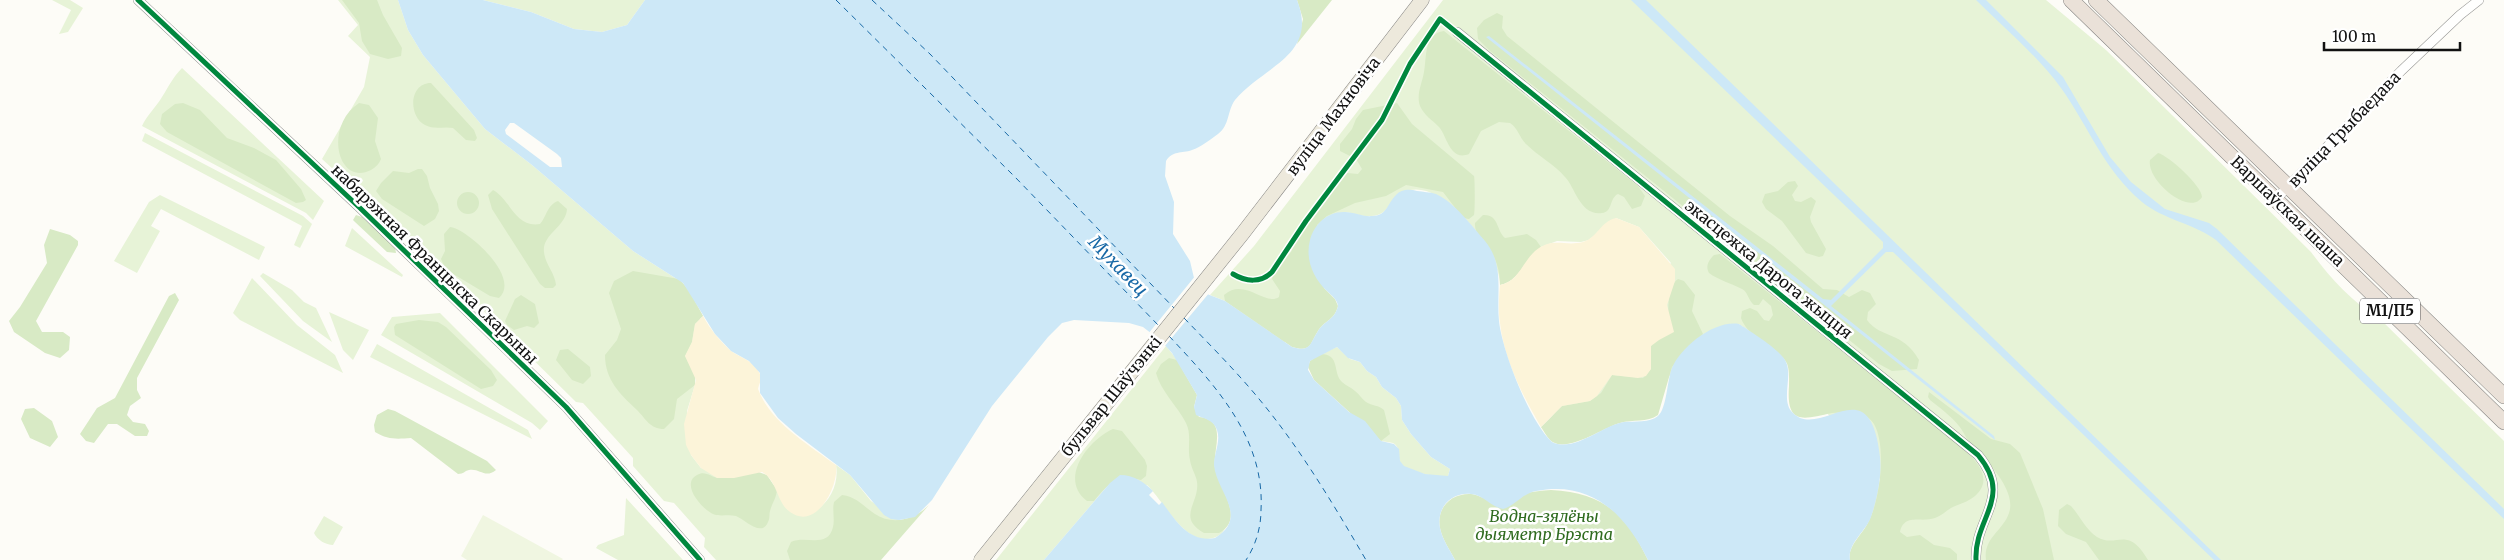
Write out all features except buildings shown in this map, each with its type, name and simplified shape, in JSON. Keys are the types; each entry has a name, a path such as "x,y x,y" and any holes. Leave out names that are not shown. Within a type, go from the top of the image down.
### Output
{"highway":[{"name":"Варшаўская шаша","path":"2071,0 2504,422"},
{"name":"Варшаўская шаша","path":"2096,0 2504,396"}],"main road":[{"name":"вуліца Махновіча","path":"1243,233 1422,0"},
{"name":"бульвар Шаўчэнкі","path":"981,560 1243,233"}],"street":[{"name":"набярэжная Францыска Скарыны","path":"138,0 366,214 566,408 700,560"},
{"name":"вуліца Грыбаедава","path":"2276,199 2401,71 2478,0"},
{"name":"экасцежка Дарога жыцця","path":"1457,32 1978,454 1987,465 1994,489 1989,512 1978,539 1976,560"}],"green space":[{"path":"52,0 70,0 83,8 68,32 59,34 71,10"},
{"path":"338,0 398,0 408,30 423,55 485,129 532,165 633,251 683,283 703,316 700,318 695,385 687,411 691,455 701,468 775,485 787,509 801,516 817,510 829,498 836,482 836,465 850,475 871,501 899,520 881,560 716,560 704,547 705,538 674,503 664,501 633,466 633,458 583,403 576,402 426,254 322,159 364,87 370,57 348,36 358,25"},
{"path":"342,0 377,0 383,15 402,48 401,56 388,59 370,54 362,41 359,23"},
{"path":"483,0 645,0 627,25 602,32 574,29 531,12"},
{"path":"1297,0 1332,0 1297,44 1303,19"},
{"path":"1443,0 2046,0 2106,50 2311,252 2342,289 2380,319 2504,441 2504,560 1850,560 1871,516 1880,479 1778,352 1739,324 1586,438 1567,444 1541,427 1546,424 1671,263 1639,227 1616,218 1589,240 1581,242 1557,241 1541,247 1500,285 1498,271 1481,239 1469,222 1440,197 1424,190 1410,190 1398,196 1383,213 1378,215 1364,216 1345,212 1284,343 1225,301 1210,295 1254,246"},
{"path":"1497,13 1503,16 1502,28 1507,36 1730,216 1773,246 1823,289 1837,290 1849,297 1862,290 1870,293 1876,304 1868,312 1867,320 1879,330 1906,344 1919,360 1917,369 1892,371 1879,364 1490,51 1478,39 1477,28 1484,20"},
{"path":"1444,31 1638,186 1645,196 1641,206 1632,209 1624,197 1618,194 1613,199 1610,208 1605,212 1595,213 1588,210 1583,206 1565,177 1526,144 1515,127 1510,123 1499,122 1481,131 1469,154 1462,155 1453,151 1441,130 1424,112 1419,102 1427,47 1432,37"},
{"path":"182,68 324,201 313,220 306,213 142,126"},
{"path":"431,83 474,130 477,138 475,141 466,140 453,128 432,127 419,121 414,108 415,94 418,88 424,84"},
{"path":"183,103 200,110 227,138 254,148 276,160 301,189 306,200 296,203 167,132 160,124 162,114 175,104"},
{"path":"359,103 369,105 378,118 375,141 381,159 373,169 360,173 350,170 343,163 339,152 338,139 341,126 348,113"},
{"path":"1397,103 1412,124 1474,176 1474,215 1469,219 1463,218 1443,192 1406,185 1386,196 1355,203 1327,216 1317,225 1324,288 1335,299 1338,306 1332,318 1318,331 1310,346 1303,349 1292,347 1225,301 1224,295 1232,290 1239,289 1267,298 1279,297 1280,291 1272,279 1274,270 1291,252 1302,229 1342,177 1347,173 1358,174 1362,169 1356,159 1340,151 1340,144 1352,129 1356,119 1363,110"},
{"path":"145,133 303,216 312,224 300,248 294,245 302,226 142,141"},
{"path":"2158,153 2170,160 2191,179 2201,192 2202,197 2196,202 2188,202 2170,194 2162,186 2155,177 2150,160"},
{"path":"422,169 427,176 439,211 435,219 424,226 382,199 376,191 393,171 409,173"},
{"path":"1795,181 1798,186 1792,195 1795,201 1801,202 1811,197 1816,201 1810,217 1826,249 1823,256 1819,257 1806,253 1782,221 1766,209 1762,202 1765,194 1778,191 1788,182"},
{"path":"493,190 499,194 519,218 532,224 540,224 549,208 558,201 567,209 563,221 550,235 544,246 545,256 556,285 553,288 545,288 540,284 492,209 488,195"},
{"path":"468,192 476,195 479,203 476,211 468,214 460,211 457,203 460,195"},
{"path":"160,195 265,247 259,260 161,209 151,226 160,231 137,273 114,261 149,202"},
{"path":"356,215 362,217 395,247 396,253 387,252 355,222 353,220"},
{"path":"1483,215 1488,215 1495,220 1505,238 1527,234 1536,240 1541,247 1518,274 1507,283 1500,285 1495,260 1486,243 1477,233 1475,223"},
{"path":"450,227 458,229 479,244 498,267 503,278 504,289 499,298 490,296 445,268 441,259 445,251 444,234"},
{"path":"352,228 403,275 402,277 345,246"},
{"path":"50,229 70,235 78,241 78,245 36,321 42,332 63,332 70,337 69,350 60,358 45,353 14,332 9,321 20,307 47,263 44,245"},
{"path":"1720,254 1970,455 1981,471 1983,479 1982,488 1975,496 1935,518 1905,522 1900,532 1907,537 1920,535 1934,545 1950,548 1957,554 1957,560 1850,560 1853,545 1868,523 1879,488 1880,446 1874,424 1859,411 1805,418 1794,414 1790,408 1787,363 1780,354 1749,331 1741,318 1742,311 1750,308 1757,311 1764,320 1769,321 1773,315 1771,306 1763,299 1759,305 1754,305 1744,290 1709,273 1707,268 1709,261 1714,255"},
{"path":"633,271 679,279 689,290 703,316 695,324 692,342 685,356 695,375 695,385 677,399 674,419 664,429 659,429 649,423 619,392 611,379 606,364 605,355 617,340 621,329 609,293 614,281"},
{"path":"263,273 292,290 304,302 316,308 332,342 303,321 260,276"},
{"path":"252,278 297,325 335,355 343,373 240,320 233,313"},
{"path":"1678,279 1684,281 1695,295 1692,311 1703,334 1672,367 1658,415 1645,420 1613,425 1575,442 1557,444 1550,440 1541,427 1562,406 1590,401 1601,393 1612,375 1643,378 1651,369 1651,346 1665,324 1668,315 1670,291 1674,282"},
{"path":"175,293 179,300 137,378 137,390 141,398 130,406 127,415 133,422 145,424 149,431 147,436 135,436 117,424 108,424 94,443 86,441 80,434 97,408 115,398 169,296"},
{"path":"521,295 535,304 539,323 534,328 527,326 514,330 505,321 515,299"},
{"path":"329,312 369,330 353,360 343,350"},
{"path":"440,313 548,421 540,430 532,423 381,335 392,317"},
{"path":"419,320 438,322 446,327 491,370 497,380 493,386 481,389 395,335 394,327 396,324"},
{"path":"377,344 528,430 532,439 370,357"},
{"path":"1166,346 1179,362 1225,495 1227,509 1223,532 1213,538 1203,539 1193,536 1176,521 1147,485 1110,483 1044,560 996,560"},
{"path":"1337,347 1350,359 1360,362 1367,371 1376,377 1382,387 1396,398 1401,406 1402,420 1411,434 1431,457 1450,469 1448,476 1424,474 1402,465 1396,445 1381,441 1309,364 1316,356"},
{"path":"568,349 590,367 591,376 583,384 572,380 556,360 560,350"},
{"path":"1320,354 1327,355 1334,360 1339,378 1344,383 1366,402 1384,410 1390,434 1381,441 1314,380 1308,367 1310,361"},
{"path":"1169,358 1177,360 1197,395 1194,407 1199,417 1208,419 1214,424 1216,430 1215,468 1231,511 1227,527 1219,533 1204,533 1196,527 1190,515 1197,490 1197,482 1190,460 1188,428 1183,417 1161,386 1156,373 1161,364"},
{"path":"1929,392 1991,439 2010,444 2020,453 2043,509 2054,560 1986,560 1987,546 2009,513 2009,495 1999,476 1970,443 1959,426 1949,415 1930,400 1928,397"},
{"path":"34,408 52,421 58,437 50,447 30,438 21,419 25,409"},
{"path":"388,409 487,461 496,470 489,474 469,470 458,474 411,438 397,439 380,435 375,432 374,425 377,415"},
{"path":"1113,429 1122,431 1145,460 1147,466 1146,476 1141,480 1126,478 1114,482 1094,501 1087,501 1079,492 1075,482 1076,471 1086,451 1094,442"},
{"path":"756,471 767,475 777,490 770,511 769,521 762,528 757,528 736,516 713,514 703,507 694,496 691,484 692,479 697,475 705,473 723,478"},
{"name":"Водна-зялёны дыяметр Брэста","path":"1551,490 1585,496 1599,501 1611,509 1622,518 1631,530 1648,560 1455,560 1442,536 1439,521 1443,508 1451,499 1464,494 1494,498"},
{"path":"842,495 856,500 875,514 889,520 911,517 929,505 881,560 790,560 787,551 791,542 797,540 821,540 830,534 834,524 834,502"},
{"path":"626,498 683,560 618,560 596,548 598,545 624,535"},
{"path":"2067,504 2071,506 2086,527 2097,537 2110,541 2128,540 2141,549 2148,560 2099,560 2086,542 2066,534 2058,526 2059,510"},
{"path":"483,515 563,559 467,560 461,556"},
{"path":"324,516 343,527 333,545 322,542 314,533"}],"sand":[{"path":"1616,218 1639,227 1675,269 1675,281 1667,305 1674,332 1651,346 1651,369 1646,376 1638,378 1612,375 1597,396 1590,401 1562,406 1541,427 1521,390 1510,364 1502,337 1499,318 1500,285 1516,276 1535,251 1541,247 1553,243 1583,242 1592,237 1606,222"},
{"path":"703,316 726,346 734,353 751,362 757,369 761,376 758,389 771,412 791,432 836,465 834,484 830,495 817,511 809,516 800,516 785,508 771,481 762,472 734,478 717,478 701,468 691,455 686,445 684,424 696,380 685,356 692,342 695,324"}],"water":[{"name":"Мухавец","path":"398,0 483,0 531,12 574,29 602,32 627,25 645,0 1297,0 1302,19 1301,34 1294,47 1285,58 1235,100 1225,126 1218,134 1199,147 1171,155 1166,161 1165,176 1174,202 1173,234 1190,261 1194,278 1207,294 1225,301 1292,347 1298,349 1306,348 1321,327 1332,318 1338,306 1335,299 1322,286 1314,274 1309,261 1310,240 1318,224 1328,216 1339,212 1369,216 1381,214 1393,198 1403,191 1411,190 1436,194 1462,215 1491,250 1497,269 1498,311 1505,350 1526,403 1552,442 1570,444 1616,424 1646,421 1655,418 1663,407 1672,368 1683,352 1700,337 1719,326 1739,324 1779,352 1783,357 1788,368 1787,402 1793,413 1804,419 1817,419 1843,411 1855,410 1866,415 1875,430 1880,457 1878,487 1871,517 1851,548 1850,560 1648,560 1629,529 1618,515 1605,504 1590,496 1574,491 1556,489 1531,492 1503,509 1471,494 1464,494 1451,499 1443,508 1439,521 1442,536 1455,560 1044,560 1110,483 1120,475 1134,478 1146,485 1153,491 1149,495 1159,505 1162,502 1184,529 1198,537 1206,539 1215,538 1225,530 1230,521 1231,513 1214,465 1218,438 1217,430 1211,421 1196,415 1194,407 1197,395 1172,353 1161,341 1143,327 1129,323 1074,320 1062,323 1048,337 992,406 932,500 915,517 899,520 891,519 884,515 850,475 778,418 760,393 760,373 749,361 731,351 715,334 683,283 633,251 532,165 485,129 423,55 408,30","holes":["1337,347 1348,358 1360,362 1367,371 1376,377 1382,387 1396,398 1401,406 1402,420 1411,434 1431,457 1450,469 1448,476 1425,474 1404,466 1400,461 1399,449 1394,444 1381,441 1365,421 1349,412 1314,380 1308,370 1310,361"]},
{"path":"1631,0 1646,0 2221,560 2214,560 1893,252 1886,252 1831,306 1994,436 1995,440 1486,37 1489,36 1823,299 1831,300 1883,248 1883,242"},
{"path":"1976,0 1986,0 2063,77 2110,157 2131,182 2165,209 2209,223 2217,229 2504,509 2504,519 2216,240 2198,229 2151,208 2128,189 2107,162 2052,76"}],"pier":[{"path":"510,123 514,123 557,154 561,158 562,167 550,167 506,134 505,130"},
{"path":"1196,275 1197,282 1210,292 1164,347 1148,334"}],"ferry route":[{"path":"836,0 1015,177 1159,326"},
{"path":"872,0 930,54 1174,308"},
{"path":"1184,318 1245,382 1278,423 1318,481 1366,560"},
{"path":"1169,336 1203,374 1234,414 1246,436 1255,459 1260,484 1261,516 1255,542 1246,560"}],"cycle path":[{"path":"138,0 359,207 566,407 700,560"},
{"path":"1233,274 1243,279 1258,280 1272,272 1306,221 1382,120 1410,64 1440,19 1978,455 1988,470 1993,484 1993,496 1977,545 1976,560"}]}
